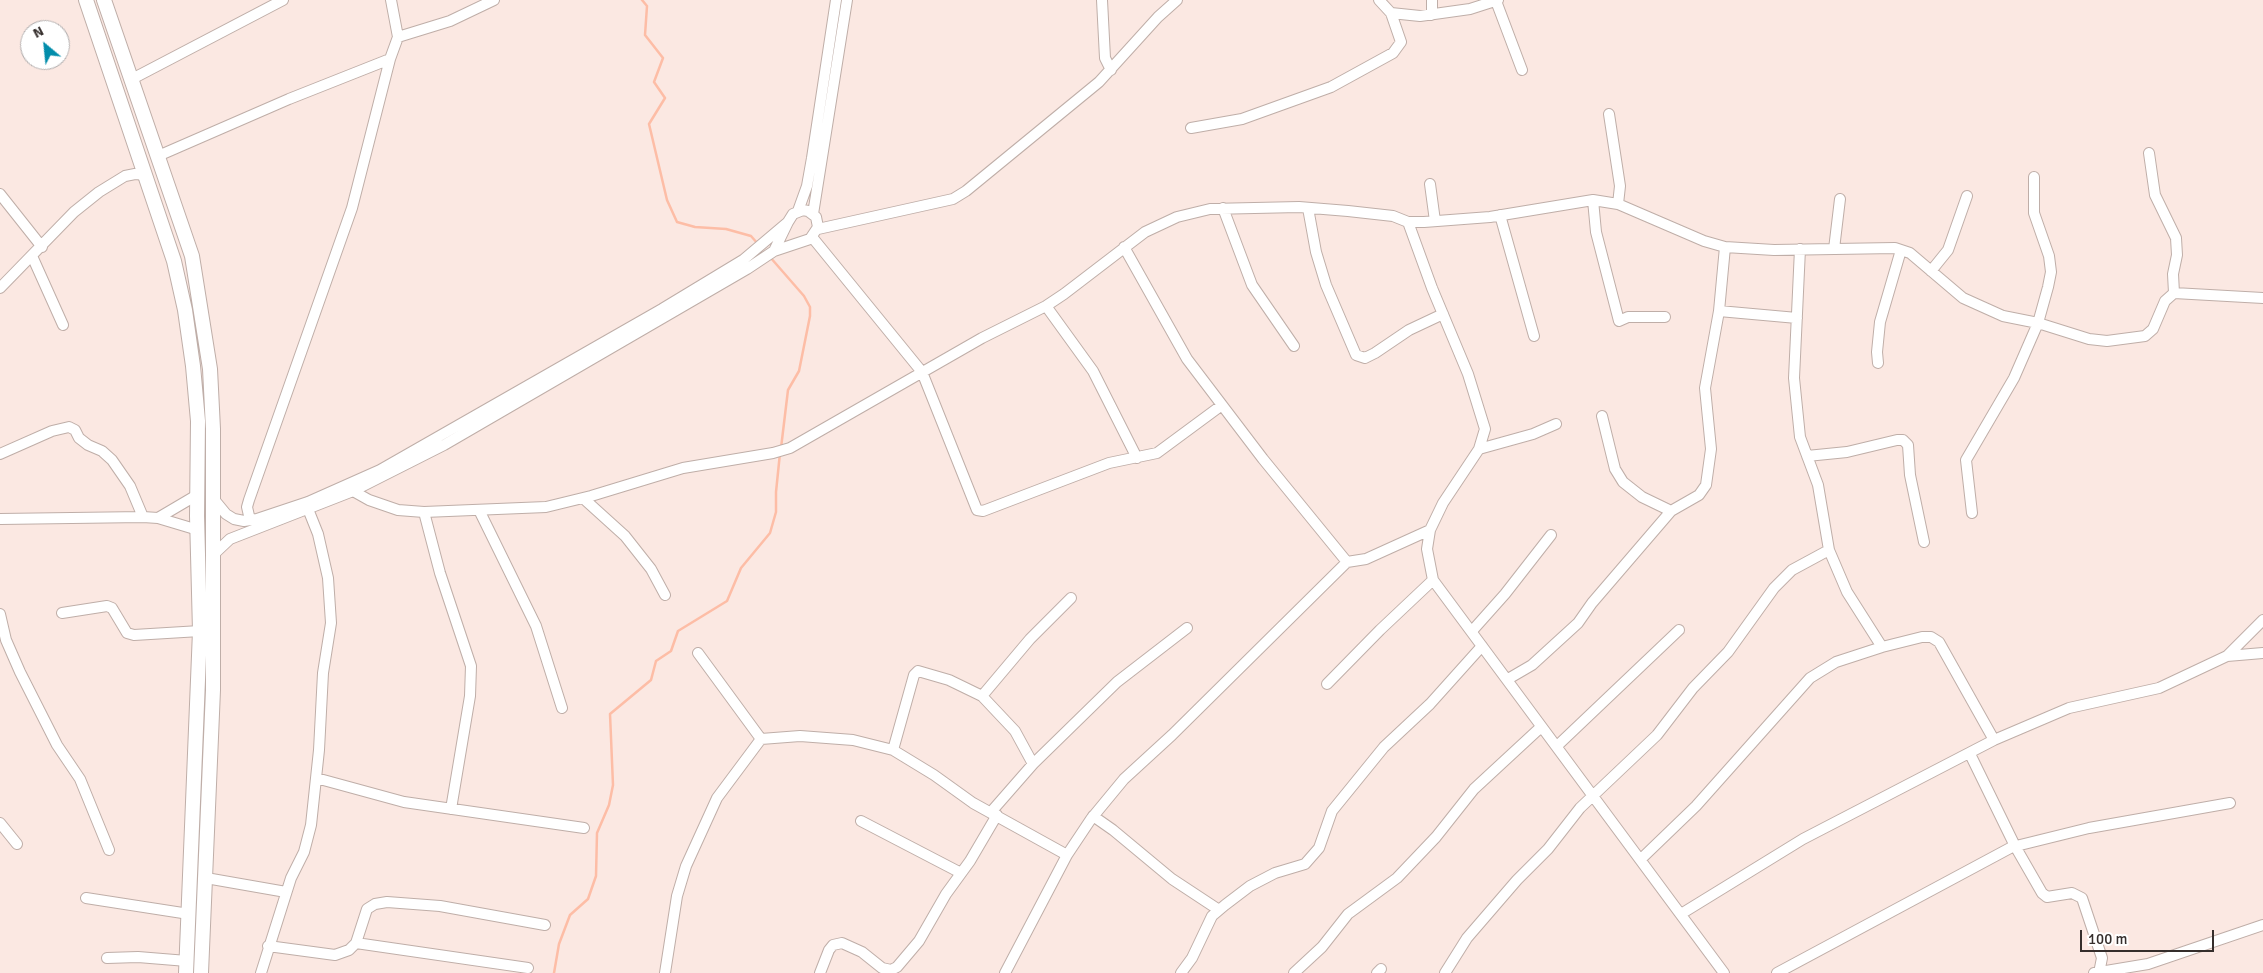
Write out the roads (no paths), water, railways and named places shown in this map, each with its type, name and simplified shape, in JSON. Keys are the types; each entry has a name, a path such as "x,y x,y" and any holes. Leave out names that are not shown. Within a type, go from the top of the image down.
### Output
{"highway":[{"path":"86,0 174,261 185,310 198,421 204,496 213,555 213,690 201,973"},
{"path":"104,0 192,256 202,307 212,398 204,496 198,530 200,630 186,967"}],"street":[{"path":"132,79 283,0"},
{"path":"250,520 249,500 352,208 390,59 398,37 391,0"},
{"path":"398,37 450,21 494,0"},
{"path":"798,211 807,186 836,0"},
{"path":"813,214 847,0"},
{"path":"1102,0 1105,58 1111,70"},
{"path":"213,555 230,539 353,491 444,445 747,269 770,253 815,233 953,199 966,191 1111,70 1158,17 1177,0"},
{"path":"1191,128 1242,119 1331,87 1393,53 1400,42 1391,13 1379,0"},
{"path":"1432,0 1432,16"},
{"path":"1391,13 1432,16 1470,9 1497,1 1522,70"},
{"path":"158,156 289,99 390,59"},
{"path":"1609,114 1620,186 1618,204"},
{"path":"2149,153 2155,195 2176,242 2174,293"},
{"path":"0,288 74,212 99,192 125,176 135,174 146,175"},
{"path":"1972,513 1966,460 2014,378 2038,323 2051,272 2049,256 2034,213 2034,177"},
{"path":"1430,184 1435,221"},
{"path":"0,194 42,247"},
{"path":"1931,270 1948,250 1967,196"},
{"path":"1834,249 1840,199"},
{"path":"1593,200 1596,232 1619,321 1628,317 1665,317"},
{"path":"353,491 369,500 398,510 424,512 546,507 683,468 773,453 790,448 982,338 1046,306 1145,232 1177,217 1210,209 1308,208 1393,216 1408,222 1500,215 1593,200 1618,204 1704,241 1725,247 1800,250 1895,248 1910,253 1964,298 2002,316 2038,323 2062,332 2107,342 2145,336 2153,330 2165,301 2174,293 2263,298"},
{"path":"1223,208 1252,284 1294,346"},
{"path":"1308,208 1316,252 1326,285 1341,326 1356,355 1365,358 1409,330 1443,314"},
{"path":"770,253 790,217 798,211 803,210 813,214 818,222 815,233"},
{"path":"1500,215 1534,336"},
{"path":"158,518 204,496 230,517 250,520 308,502 380,470 662,309 743,260 788,222"},
{"path":"1408,222 1468,374 1485,429 1479,449 1443,502 1430,530 1427,548 1433,580 1724,973"},
{"path":"815,233 922,372 977,510 983,512 1095,468 1158,453 1222,405"},
{"path":"1124,247 1187,359 1263,459 1347,562"},
{"path":"1508,679 1532,665 1578,623 1592,603 1671,511 1699,495 1706,485 1711,449 1705,388 1719,311 1725,247"},
{"path":"1800,250 1794,378 1800,437 1818,485 1829,550 1847,592 1882,647"},
{"path":"1878,364 1876,352 1880,322 1901,250"},
{"path":"32,256 63,325"},
{"path":"1046,306 1093,371 1137,458"},
{"path":"1719,311 1797,318"},
{"path":"1602,416 1618,475 1642,497 1671,511"},
{"path":"1479,449 1533,434 1556,424"},
{"path":"0,454 52,432 69,427 75,430 83,441 112,460 130,486 143,517"},
{"path":"1807,456 1848,452 1903,440 1908,445 1910,475 1924,542"},
{"path":"583,498 630,541 651,569 665,595"},
{"path":"261,973 286,892 304,852 309,834 316,778 323,673 331,623 328,578 318,534 308,509"},
{"path":"479,510 536,626 562,708"},
{"path":"424,512 440,573 471,666 470,696 451,809"},
{"path":"0,519 143,517 158,518 198,530"},
{"path":"1005,973 1068,855 1093,816 1124,779 1172,735 1347,562 1366,559 1430,530"},
{"path":"1472,631 1505,594 1551,535"},
{"path":"1445,973 1467,938 1517,880 1548,849 1580,808 1657,735 1693,688 1736,642 1774,588 1792,570 1829,550"},
{"path":"1327,684 1433,580"},
{"path":"982,696 1030,639 1071,598"},
{"path":"62,613 107,606 112,608 127,633 134,635 200,630"},
{"path":"0,614 6,640 20,672 57,745 80,778 109,850"},
{"path":"1681,914 1803,839 1994,740 2069,708 2159,688 2227,656 2263,620"},
{"path":"820,973 829,950 833,945 842,943 862,952 882,968 891,970 897,968 919,941 961,873 994,814 1033,764 1117,682 1187,628"},
{"path":"1557,746 1679,630"},
{"path":"1641,859 1696,806 1810,678 1836,662 1882,647 1922,637 1931,637 1939,642 1956,668 1994,740"},
{"path":"1181,973 1192,958 1212,916 1250,886 1274,873 1304,864 1318,848 1332,811 1384,747 1430,704 1482,646"},
{"path":"698,653 761,739"},
{"path":"2227,656 2263,653"},
{"path":"893,750 914,675 918,671 949,680 982,696 1015,731 1033,764"},
{"path":"1294,973 1322,947 1348,914 1397,878 1436,836 1474,789 1541,727"},
{"path":"665,973 677,896 686,866 717,798 761,739 800,736 853,740 893,750 994,814 1041,842 1068,855"},
{"path":"1970,754 2015,846 2042,893 2048,897 2072,893 2082,898 2102,958 2097,973 2148,964 2263,925"},
{"path":"316,778 404,802 584,828"},
{"path":"1777,973 2015,846 2090,828 2230,803"},
{"path":"1093,816 1113,830 1172,880 1219,910"},
{"path":"861,821 961,873"},
{"path":"0,823 17,844"},
{"path":"206,878 286,892"},
{"path":"86,898 189,914"},
{"path":"268,946 335,955 349,950 356,943 367,909 375,904 387,902 440,906 544,925"},
{"path":"356,943 528,968"},
{"path":"107,958 138,957 186,967"}],"waterway":[{"path":"642,0 647,6 645,35 663,58 654,82 665,98 649,124 667,200 677,222 695,227 726,229 751,236 758,244"},
{"path":"770,257 804,296 810,307 810,316 799,371 788,390 781,448"},
{"path":"554,973 559,944 570,915 588,899 596,876 597,833 609,805 613,785 610,714 651,680 656,661 671,651 678,631 727,601 741,568 770,533 776,512 780,453"}]}
